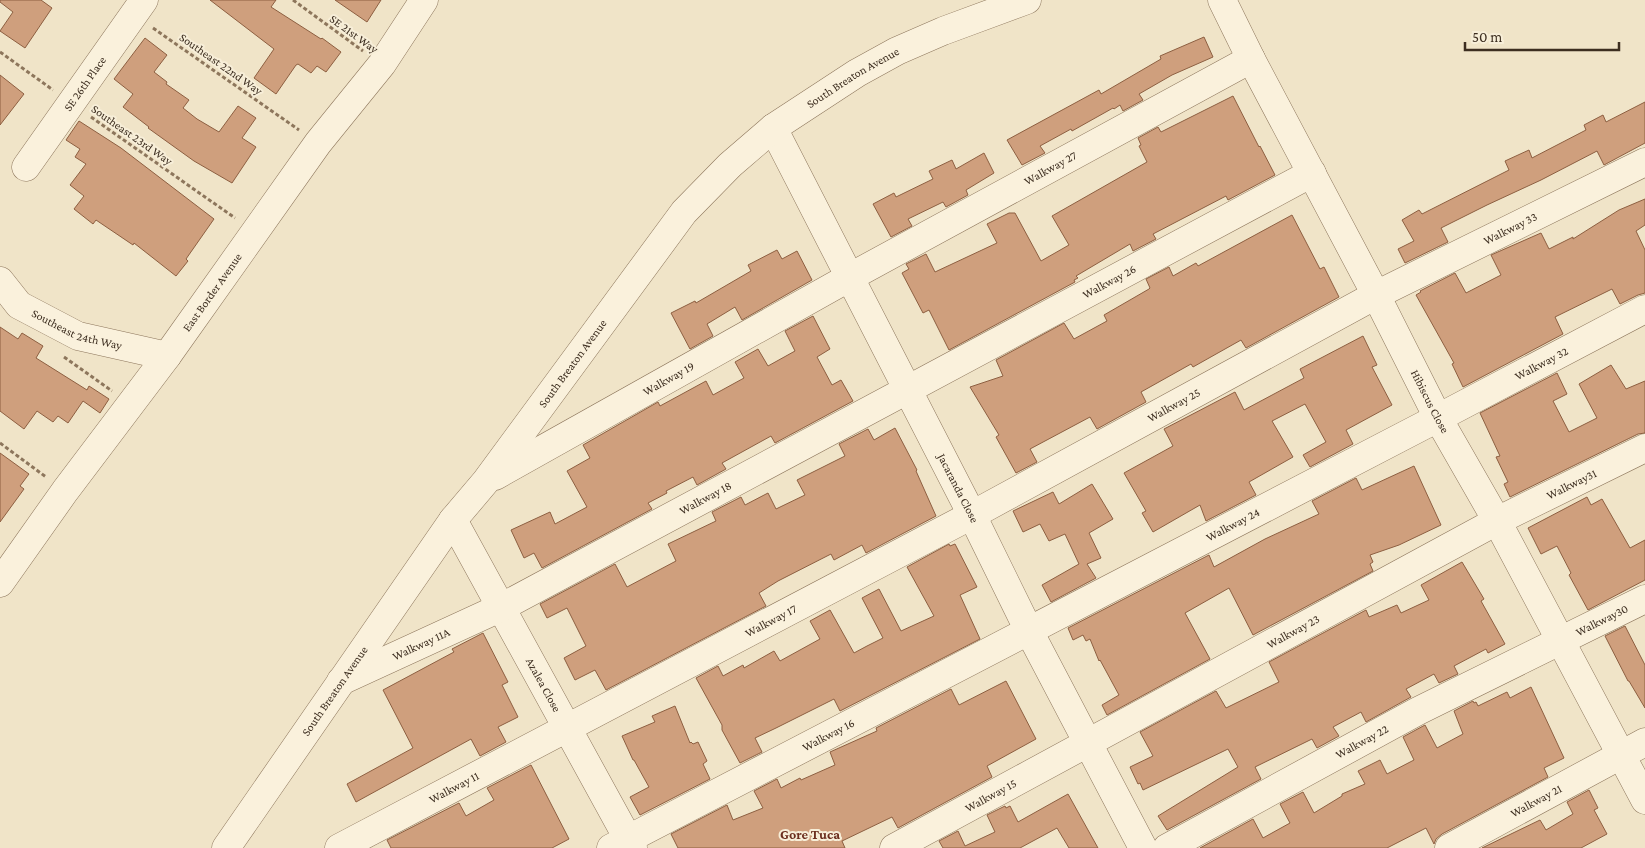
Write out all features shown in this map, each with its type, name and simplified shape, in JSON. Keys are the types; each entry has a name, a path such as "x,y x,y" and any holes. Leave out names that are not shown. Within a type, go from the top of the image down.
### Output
{"street":[{"name":"East Border Avenue","path":"0,583 65,491 167,356 318,143 382,64 424,0"},
{"name":"South Breaton Avenue","path":"226,848 453,520 486,480 684,212 730,165 773,128 857,73 898,50 999,9 1027,0"},
{"name":"Hibiscus Close","path":"1222,0 1438,418 1497,521 1560,642 1633,748 1645,800"},
{"name":"SE 26th Place","path":"26,167 139,7"},
{"name":"Walkway 27","path":"850,277 1251,59"},
{"name":"Jacaranda Close","path":"773,128 972,515 1029,631 1143,848"},
{"name":"Walkway 33","path":"1376,295 1645,162"},
{"name":"Walkway 26","path":"908,391 1312,173"},
{"name":"Walkway 19","path":"486,480 850,277"},
{"name":"Southeast 24th Way","path":"0,281 19,305 78,336 167,356"},
{"name":"Walkway 25","path":"972,515 1376,295"},
{"name":"Walkway 32","path":"1438,418 1645,309"},
{"name":"Walkway 18","path":"502,607 908,391"},
{"name":"Walkway 24","path":"1029,631 1438,418"},
{"name":"Walkway31","path":"1497,521 1645,448"},
{"name":"Walkway 17","path":"568,727 972,515"},
{"name":"Azalea Close","path":"453,520 568,727 624,845"},
{"name":"Walkway 23","path":"1088,742 1497,521"},
{"name":"Walkway30","path":"1560,642 1645,599"},
{"name":"Walkway 11A","path":"340,682 502,607"},
{"name":"Walkway 16","path":"624,845 1029,631"},
{"name":"Walkway 22","path":"1167,848 1418,711 1560,642"},
{"name":"Walkway 11","path":"339,848 568,727"},
{"name":"Walkway 15","path":"894,848 1088,742"},
{"name":"Walkway 21","path":"1449,848 1633,748"}],"path":[{"name":"SE 21st Way","path":"293,0 382,64"},
{"name":"Southeast 22nd Way","path":"139,7 318,143"},
{"name":"Southeast 23rd Way","path":"0,52 254,231"},
{"path":"0,443 65,491"}],"building":[{"path":"0,0 41,0 52,8 25,48 0,31 13,12"},
{"path":"210,0 276,0 271,7 322,38 341,52 326,72 317,66 311,73 298,64 296,65 276,94 254,78 274,49"},
{"path":"335,0 381,0 367,22"},
{"path":"1204,37 1213,57 1172,75 1139,94 1143,100 1123,111 1120,105 1040,146 1045,153 1022,165 1007,140 1099,90 1101,94 1161,59 1160,56"},
{"path":"145,38 167,55 154,72 167,82 166,84 189,100 183,108 197,119 219,132 238,106 256,118 242,138 256,147 232,183 194,161 148,128 123,107 133,94 114,79"},
{"path":"0,75 24,94 0,125"},
{"path":"1233,96 1275,175 1228,200 1226,196 1153,234 1156,239 1133,251 1130,244 1076,276 1078,278 1074,280 1075,282 949,350 929,310 923,313 902,273 909,269 906,264 926,254 935,272 997,243 987,224 1009,213 1015,213 1041,261 1069,245 1052,216 1147,162 1139,146 1141,145 1138,138 1158,127 1161,132"},
{"path":"1645,102 1645,143 1604,165 1597,151 1441,228 1448,242 1405,263 1398,249 1414,241 1402,220 1419,210 1422,214 1509,170 1505,161 1529,150 1532,158 1586,130 1584,125 1603,115 1606,122"},
{"path":"79,121 121,148 214,219 186,259 188,261 176,276 134,243 133,245 96,220 93,224 74,209 84,196 70,185 86,164 75,157 80,149 66,140"},
{"path":"984,153 994,173 966,190 968,195 946,207 943,202 908,219 912,226 891,237 873,204 894,193 896,197 933,179 929,171 952,160 956,169"},
{"path":"1645,199 1645,225 1636,231 1645,250 1645,293 1620,304 1612,289 1555,317 1563,334 1463,387 1452,364 1454,363 1416,295 1420,291 1455,273 1466,293 1501,275 1491,255 1541,233 1549,249 1573,237 1573,239 1619,210"},
{"path":"1292,215 1320,269 1324,267 1339,297 1246,348 1241,340 1193,367 1191,364 1141,392 1146,402 1097,429 1090,417 1030,449 1037,462 1016,473 996,437 999,435 970,387 1003,376 996,360 1064,323 1074,339 1107,321 1104,315 1149,289 1146,279 1169,267 1173,276 1196,263 1198,266"},
{"path":"777,250 782,259 797,251 812,280 742,320 735,307 707,324 713,336 690,349 671,313 695,301 696,303 751,271 748,265"},
{"path":"813,316 830,349 817,357 832,385 841,380 853,401 775,443 771,436 722,463 726,469 697,485 693,477 666,491 667,493 648,503 652,509 542,568 534,553 524,558 511,530 550,512 555,524 587,507 567,471 590,458 583,445 658,402 660,406 706,381 713,395 744,378 735,362 758,349 768,366 795,351 785,331"},
{"path":"0,327 18,339 22,333 43,346 36,358 87,390 89,386 109,399 100,413 83,401 68,423 58,416 53,422 37,411 24,429 0,411"},
{"path":"1363,336 1377,365 1372,367 1392,405 1346,430 1353,444 1310,467 1303,455 1326,442 1305,404 1272,421 1293,457 1249,482 1256,495 1206,521 1200,505 1153,532 1142,513 1146,511 1124,473 1173,446 1164,429 1235,392 1244,410 1304,378 1300,369"},
{"path":"1611,365 1626,389 1645,381 1645,433 1638,434 1510,497 1504,484 1508,482 1496,457 1500,456 1480,413 1557,373 1567,394 1553,401 1569,432 1597,418 1579,384"},
{"path":"895,428 917,470 936,516 866,553 862,545 834,560 831,554 778,581 759,593 766,606 606,690 595,670 575,680 564,658 586,646 567,608 547,618 540,604 615,564 627,587 676,561 668,544 716,521 712,512 741,497 745,505 768,493 776,509 805,495 797,480 845,456 839,444 868,429 874,440"},
{"path":"0,453 29,474 20,486 24,489 0,522"},
{"path":"1414,466 1441,525 1399,545 1370,555 1373,562 1370,564 1373,571 1253,635 1229,588 1185,613 1210,659 1107,715 1102,705 1119,695 1099,661 1090,639 1086,641 1083,635 1073,640 1068,628 1209,555 1214,567 1265,539 1319,514 1312,501 1356,478 1362,490"},
{"path":"1092,484 1113,519 1089,533 1101,558 1087,564 1096,578 1051,602 1042,585 1079,564 1065,534 1049,541 1040,524 1023,532 1013,511 1053,492 1059,504"},
{"path":"1587,497 1591,505 1602,499 1630,548 1645,540 1645,580 1588,610 1569,575 1571,573 1557,546 1541,554 1528,528"},
{"path":"949,544 950,546 955,544 977,587 960,595 980,639 840,711 834,699 755,738 762,752 740,763 696,678 718,666 723,676 743,665 744,668 774,651 780,661 820,639 810,621 830,610 854,653 883,638 862,598 879,589 901,631 934,616 907,567"},
{"path":"1462,562 1484,599 1481,601 1505,644 1488,653 1486,649 1454,666 1458,674 1439,683 1434,674 1406,689 1411,697 1366,722 1361,712 1333,727 1339,736 1317,748 1312,739 1255,767 1261,779 1167,830 1158,816 1238,767 1228,749 1143,790 1130,767 1153,756 1140,732 1216,691 1226,708 1279,682 1269,662 1366,610 1369,617 1397,605 1401,613 1429,600 1421,585"},
{"path":"1625,626 1645,665 1645,708 1628,681 1605,636"},
{"path":"483,633 508,682 502,685 518,717 498,727 506,742 480,756 471,739 356,802 347,784 413,748 383,690 454,652 452,649"},
{"path":"1006,681 1036,739 987,766 992,777 898,828 892,817 842,841 845,848 678,848 671,834 727,805 733,820 763,808 754,791 777,779 781,788 800,778 801,780 835,765 830,752 877,731 876,728 951,689 959,705"},
{"path":"1531,687 1564,758 1544,768 1548,777 1442,834 1436,839 1434,844 1426,828 1387,848 1200,848 1253,819 1263,838 1290,823 1280,804 1303,792 1314,813 1342,796 1342,794 1365,784 1358,771 1380,760 1387,774 1414,760 1403,737 1425,725 1437,748 1463,734 1454,711 1473,701 1478,706 1507,692 1510,698"},
{"path":"675,706 690,743 698,742 707,761 703,764 710,779 640,815 630,797 649,787 633,760 622,736 655,722 652,716"},
{"path":"531,765 569,839 552,848 391,848 387,840 459,803 466,816 494,800 487,788"},
{"path":"1589,790 1598,808 1594,810 1607,834 1581,848 1482,848 1540,820 1546,830 1573,814 1567,802"},
{"path":"1068,794 1098,848 1069,848 1057,828 1020,848 943,848 939,841 958,831 965,846 995,832 987,815 1005,806 1006,808 1010,806 1018,822"}],"district":[{"name":"Gore Tuca","path":"810,834"}]}
